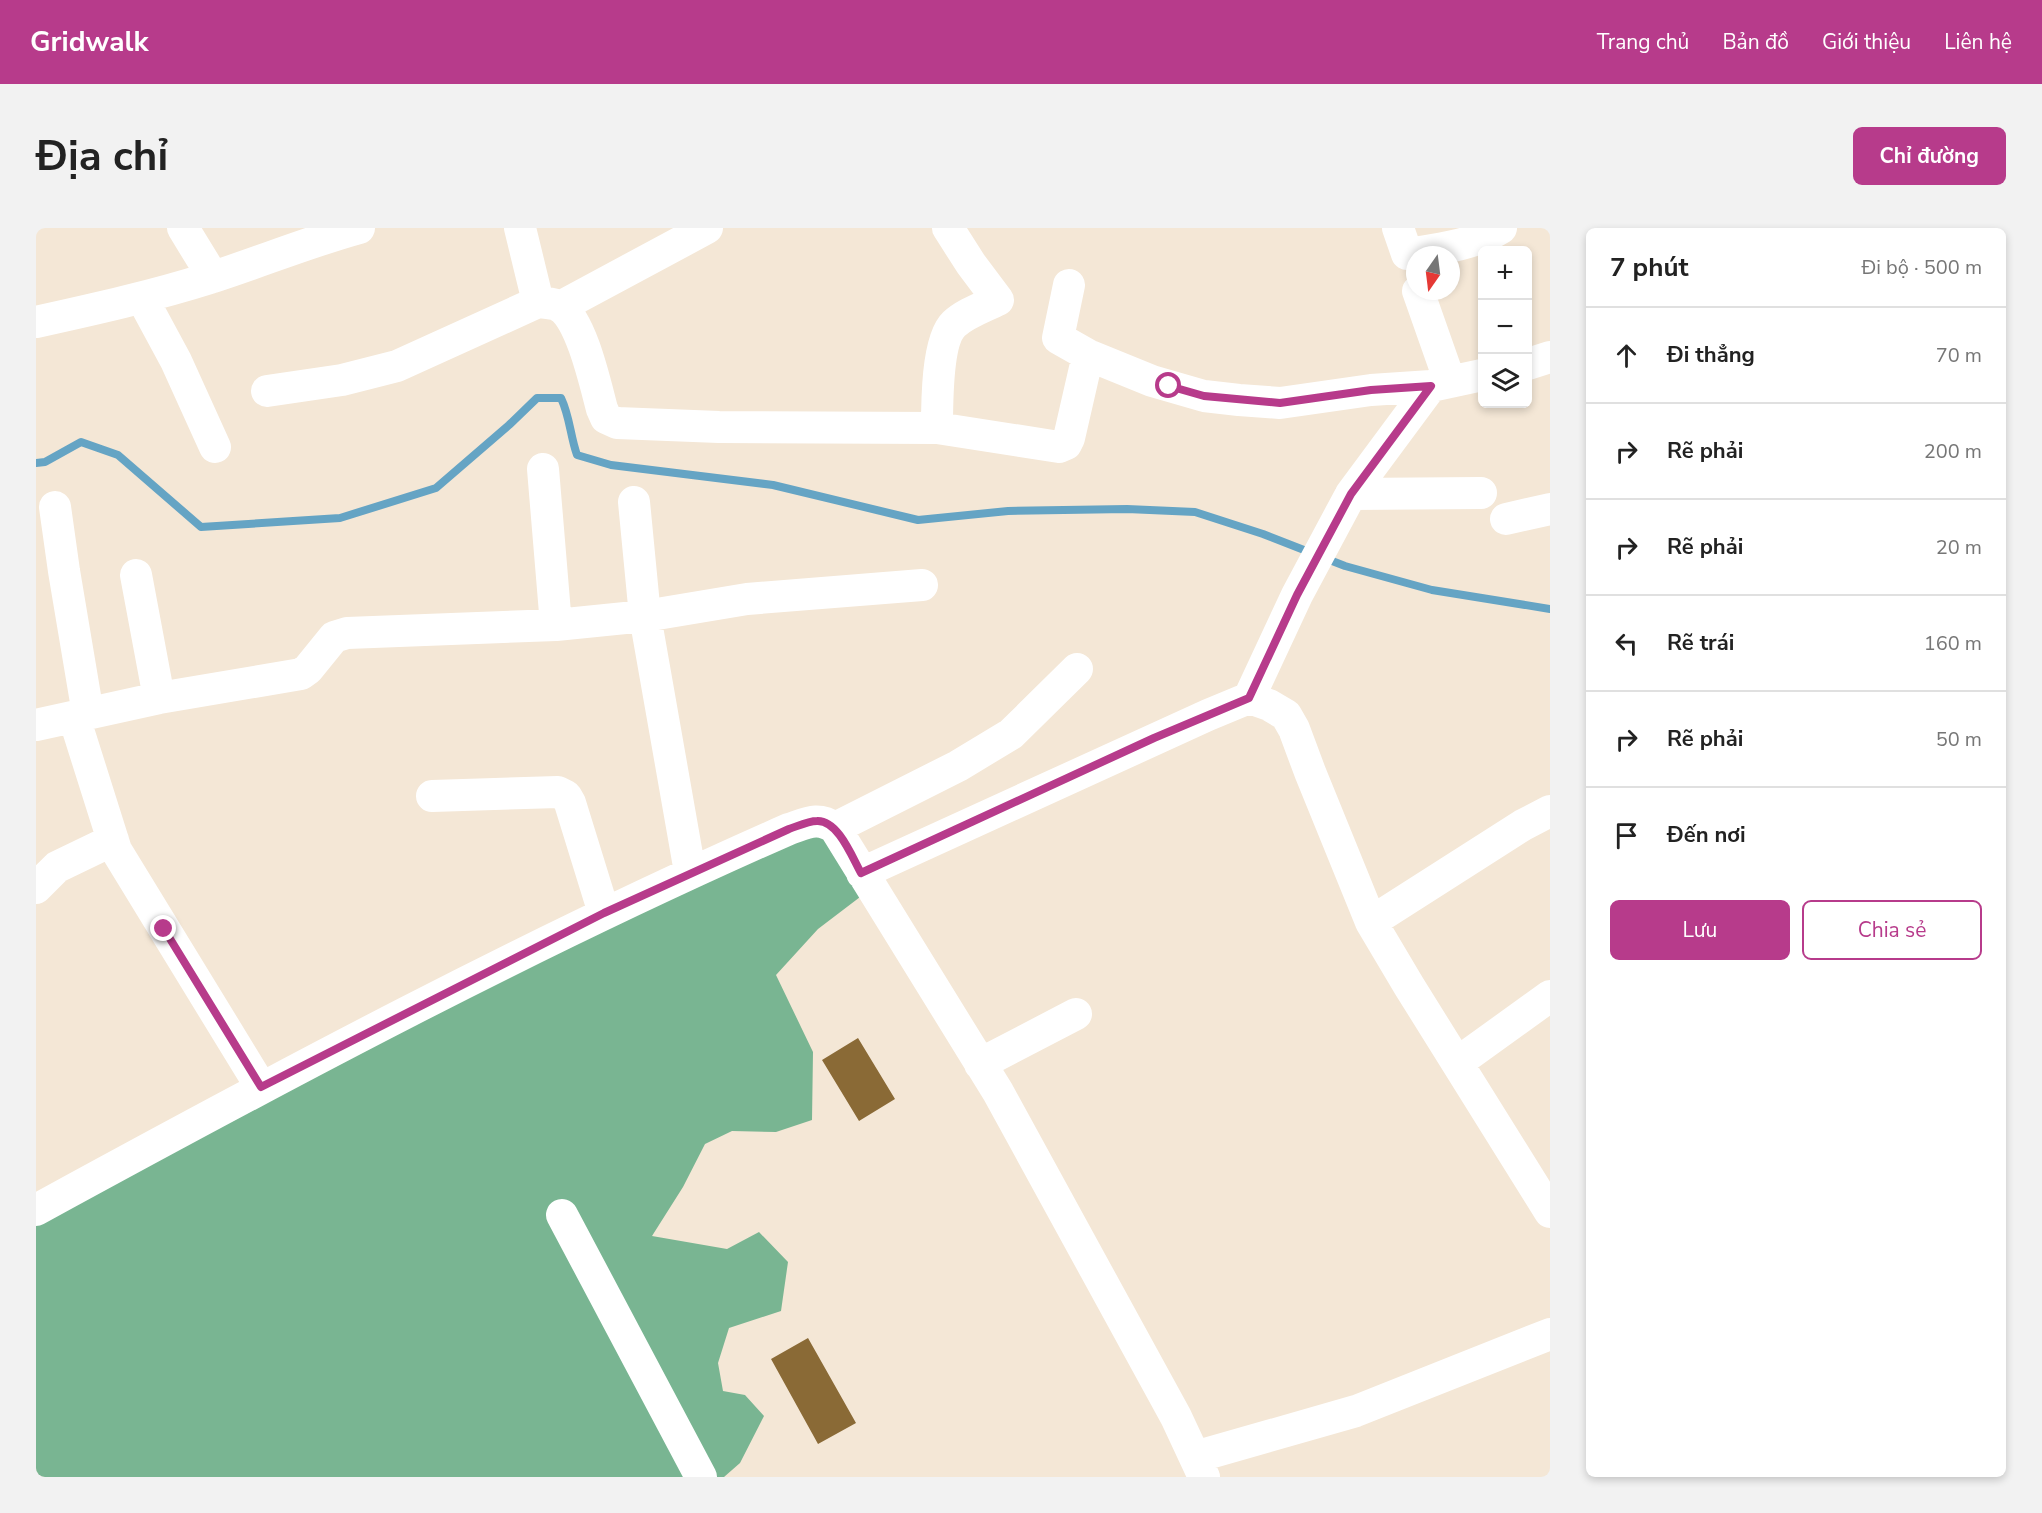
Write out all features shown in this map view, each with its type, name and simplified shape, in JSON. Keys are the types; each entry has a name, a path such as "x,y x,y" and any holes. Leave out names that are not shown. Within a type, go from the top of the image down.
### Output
{"street":[{"path":"183,228 213,277"},
{"path":"36,322 142,298 213,277 359,228"},
{"path":"520,228 549,304 570,318 580,336 606,418 617,423 719,427 937,428 1059,447 1066,444 1069,438 1088,355"},
{"path":"267,391 342,380 397,366 549,304 707,228"},
{"path":"937,428 946,335 953,325 998,300 948,228"},
{"path":"1453,246 1490,235 1501,228"},
{"path":"1069,285 1058,338 1088,355 1152,381 1204,396 1280,403 1371,390 1441,384 1478,376"},
{"path":"142,298 176,361 215,447"},
{"path":"1420,300 1441,384"},
{"path":"1532,362 1550,357"},
{"path":"861,873 1154,738 1249,698 1316,558 1351,494 1441,384"},
{"path":"543,469 556,625"},
{"path":"1351,494 1481,493"},
{"path":"634,502 645,616 690,872"},
{"path":"56,507 81,716 112,840 261,1087"},
{"path":"1506,519 1550,509"},
{"path":"136,575 159,698"},
{"path":"36,725 159,698 301,674 308,669 334,637 347,633 556,625 645,616 747,599 922,585"},
{"path":"835,828 958,766 1011,734 1077,669"},
{"path":"1249,698 1269,705 1286,715 1294,729 1371,921 1550,1212"},
{"path":"432,796 558,792 566,796 604,913"},
{"path":"1371,921 1523,825 1550,811"},
{"path":"36,1210 261,1087 604,913 789,829 815,821 826,821 835,828 1004,1103 1170,1407 1200,1467 1356,1411 1550,1334"},
{"path":"36,888 57,867 112,840"},
{"path":"1457,1063 1550,996"},
{"path":"981,1064 1076,1014"},
{"path":"562,1215 701,1477"}],"green space":[{"path":"822,830 864,894 818,929 776,975 813,1052 812,1120 776,1132 732,1131 705,1144 683,1187 652,1236 727,1249 759,1232 788,1262 781,1311 729,1328 718,1363 723,1391 745,1395 764,1416 740,1463 724,1477 36,1477 36,1221 608,922"}],"building":[{"path":"858,1038 895,1099 859,1121 822,1060"},
{"path":"808,1338 856,1423 818,1444 771,1359"}],"waterway":[{"path":"36,463 45,462 81,442 118,455 201,527 340,518 436,488 537,398 561,398 577,455 611,465 773,485 918,520 1008,511 1127,509 1195,512 1263,534 1345,566 1432,590 1550,609"}],"route":[{"path":"164,929 261,1087 604,913 789,829 815,821 826,821 835,828 861,873 1154,738 1249,698 1321,547 1351,494 1431,386 1371,390 1280,403 1204,396 1169,386"}]}
